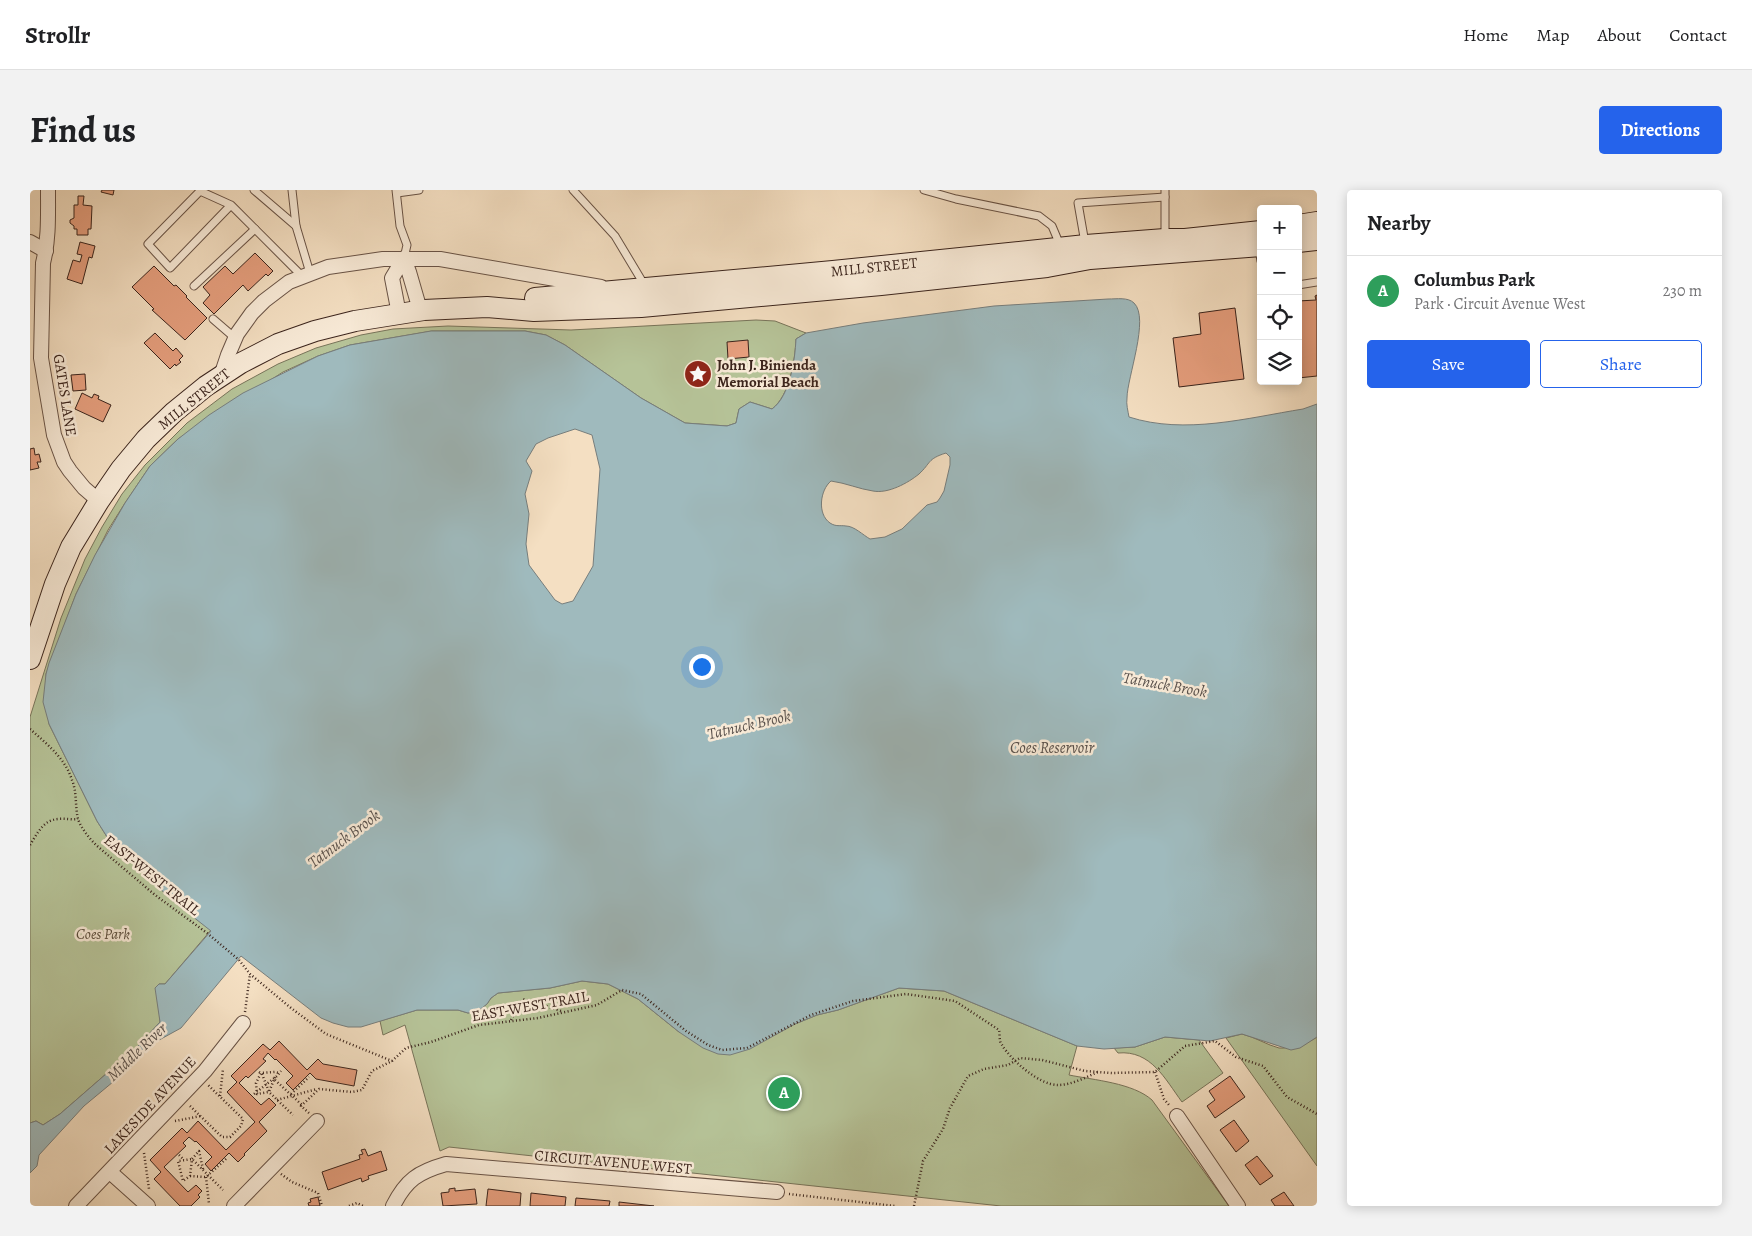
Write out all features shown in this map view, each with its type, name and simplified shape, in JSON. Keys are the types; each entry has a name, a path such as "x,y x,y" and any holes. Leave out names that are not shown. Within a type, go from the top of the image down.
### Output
{"main road":[{"path":"1302,224 1317,222"},
{"name":"MILL STREET","path":"487,307 528,298 625,291 1086,245 1165,239 1182,246"},
{"path":"1302,242 1317,240"},
{"name":"MILL STREET","path":"30,659 60,572 76,539 98,500 146,439 174,412 241,363 278,344 315,331 354,321 420,310 487,307 534,311 641,307 891,284 1047,267 1090,259 1160,253 1182,246 1257,246"}],"street":[{"name":"GATES LANE","path":"48,190 46,251 43,263 36,347 41,358 54,435 60,453 76,480 98,500"},
{"path":"30,242 46,251"},
{"path":"404,258 410,272 420,310"},
{"path":"399,314 392,278 404,258"},
{"path":"222,376 235,338 264,301 276,290 306,275 328,267 365,261 404,258 431,259 625,291"},
{"name":"LAKESIDE AVENUE","path":"76,1206 205,1071 243,1023"},
{"path":"1177,1116 1238,1206"},
{"path":"234,1206 317,1121"},
{"name":"CIRCUIT AVENUE WEST","path":"392,1206 406,1185 416,1175 446,1164 777,1192"},
{"path":"110,1172 149,1199"}],"lane":[{"path":"254,190 296,226"},
{"path":"292,190 296,226 306,275"},
{"path":"404,258 407,245 400,226 397,192 419,190"},
{"path":"573,190 615,236 646,289"},
{"path":"924,190 956,199 1039,216 1052,226 1061,248"},
{"path":"231,205 170,268 148,244 200,191 231,205 306,275"},
{"path":"1086,245 1078,204 1165,194 1165,239"},
{"path":"194,286 254,228"},
{"path":"1302,284 1317,282"},
{"path":"213,319 235,338"}],"path":[{"name":"EAST-WEST TRAIL","path":"30,730 60,757 67,768 73,780 78,820 88,837 155,895 207,933 239,960 250,974"},
{"path":"30,845 39,830 49,822 58,819 78,820"},
{"path":"243,1023 250,974"},
{"path":"250,974 290,1008 326,1034 392,1061"},
{"name":"EAST-WEST TRAIL","path":"319,1089 352,1092 362,1090 372,1071 392,1061 406,1048 431,1042 479,1025 538,1018 562,1011 598,1005 622,990 641,994 686,1031 708,1045 722,1050 747,1048 811,1015 853,1001 906,994 955,1001 999,1030 1001,1044 1015,1061 1040,1079 1056,1085 1075,1082 1098,1072"},
{"path":"510,1021 522,999 562,1011"},
{"path":"914,1206 923,1161 943,1129 950,1108 968,1076 984,1069 1008,1065 1020,1058 1042,1060 1085,1071 1112,1073 1155,1072 1185,1046 1216,1041 1236,1057 1263,1066 1287,1097 1317,1114"},
{"path":"220,1096 223,1068"},
{"path":"256,1090 274,1079 280,1072 260,1073"},
{"path":"1155,1072 1164,1099 1177,1116"},
{"path":"260,1073 269,1092 293,1115"},
{"path":"254,1094 260,1073"},
{"path":"291,1095 309,1077"},
{"path":"269,1092 274,1079"},
{"path":"274,1079 317,1121"},
{"path":"188,1104 222,1137 230,1137 242,1126 243,1119 207,1084"},
{"path":"278,1100 319,1089"},
{"path":"302,1105 319,1089"},
{"path":"256,1090 257,1094 269,1092"},
{"path":"171,1122 201,1116"},
{"path":"144,1151 149,1199"},
{"path":"203,1169 200,1151 192,1159 178,1161 182,1181 190,1176 208,1177"},
{"path":"179,1155 184,1160"},
{"path":"209,1204 208,1177 227,1158"},
{"path":"192,1159 223,1190"},
{"path":"190,1176 192,1159"},
{"path":"272,1167 292,1182 318,1193 322,1206"},
{"path":"777,1192 895,1206"},
{"path":"349,1206 357,1203 363,1206"}],"green space":[{"name":"Coes Park","path":"756,320 775,321 806,333 796,339 790,377 778,403 772,409 750,402 739,409 736,423 727,426 685,423 641,398 565,345 546,335 525,331 432,331 350,345 318,356 283,372 178,439 150,466 108,530 76,594 46,674 49,724 97,821 109,840 173,901 211,930 165,984 159,984 160,1022 128,1057 60,1114 43,1125 36,1121 30,1123 30,717 61,618 85,559 122,494 145,465 187,423 232,389 278,364 316,348 361,335 393,329 448,326 571,330"},
{"path":"582,981 608,984 638,999 679,1032 795,1024 899,988 944,991 1077,1046 1069,1075 1124,1086 1144,1094 1152,1100 1229,1206 1001,1206 449,1147 440,1151 405,1025 383,1035 380,1021 417,1010 458,1010 468,1013 478,1011 498,993 550,988"},
{"path":"1242,1034 1279,1048 1299,1045 1317,1037 1317,1166 1226,1038"},
{"path":"1165,1037 1199,1040 1223,1073 1182,1102 1163,1076 1148,1061 1130,1053 1118,1053 1114,1048 1135,1047"}],"water":[{"name":"Coes Reservoir","path":"1119,299 1126,299 1134,303 1140,321 1128,389 1129,417 1172,425 1194,425 1260,417 1303,409 1317,404 1317,1037 1300,1048 1291,1050 1242,1034 1210,1041 1165,1037 1135,1047 1104,1049 1077,1046 944,991 899,988 838,1010 817,1015 795,1024 750,1049 730,1055 718,1054 703,1048 679,1032 638,999 608,984 582,981 550,988 498,993 478,1011 468,1013 458,1010 417,1010 361,1027 348,1027 321,1018 241,956 181,1028 150,1045 131,1067 84,1106 39,1155 37,1166 30,1173 30,1123 36,1121 43,1125 60,1114 128,1057 160,1022 155,988 159,984 165,984 211,931 173,901 109,840 97,821 49,724 43,702 49,663 76,594 95,555 125,503 150,466 178,439 209,415 243,393 318,356 350,345 431,331 525,331 546,335 565,345 641,398 685,423 727,426 736,423 739,409 750,402 772,409 778,403 783,396 790,377 796,339 806,333 863,323 994,306","holes":["575,429 592,435 600,469 593,566 573,601 562,604 555,600 529,565 526,544 529,514 525,494 532,471 526,461 536,444","946,453 950,457 950,465 944,491 940,498 937,502 927,505 902,529 885,537 870,539 852,527 830,523 823,514 822,496 831,481 868,490 885,491 909,481 919,474 932,459"]}],"building":[{"path":"102,190 114,190 113,195 101,192"},
{"path":"78,196 84,196 83,205 92,206 91,229 88,229 88,235 77,235 77,229 74,229 74,226 70,223 70,220 74,218 74,205 78,205"},
{"path":"80,242 95,246 92,258 89,257 82,284 67,279 73,260 80,262 82,255 77,254"},
{"path":"255,253 273,271 268,276 266,274 248,291 243,285 214,314 203,303 210,295 203,287 225,266 233,274"},
{"path":"154,266 174,286 176,285 207,318 185,340 152,310 154,309 132,287"},
{"path":"1317,295 1317,376 1302,378 1302,301 1316,300 1315,296"},
{"path":"1235,308 1244,379 1179,387 1173,338 1201,334 1199,313"},
{"path":"155,333 173,351 176,348 183,356 179,360 181,362 176,366 175,364 170,369 144,343"},
{"path":"748,340 749,357 728,359 727,342"},
{"path":"85,374 86,390 73,391 71,375"},
{"path":"82,393 92,398 94,394 99,396 98,399 111,405 103,422 75,409"},
{"path":"34,448 35,455 39,454 41,462 37,462 39,468 30,470 30,449"},
{"path":"279,1041 307,1070 318,1059 323,1064 357,1070 354,1086 316,1079 310,1073 293,1090 286,1083 293,1076 268,1053 263,1059 266,1061 248,1078 246,1076 239,1083 261,1105 269,1098 276,1105 259,1122 267,1131 238,1162 229,1153 211,1171 205,1164 212,1157 196,1141 189,1137 183,1143 186,1146 164,1167 188,1192 196,1185 202,1191 198,1195 200,1197 191,1206 180,1206 154,1179 161,1172 150,1160 182,1128 187,1133 198,1121 226,1150 255,1122 227,1092 237,1082 231,1076 263,1044 270,1050"},
{"path":"1230,1076 1245,1097 1215,1118 1207,1106 1215,1100 1209,1091"},
{"path":"1234,1120 1249,1141 1236,1152 1220,1130"},
{"path":"365,1149 368,1156 381,1151 387,1170 368,1176 369,1179 362,1182 361,1178 328,1190 322,1172 360,1159 359,1155 363,1154 361,1150"},
{"path":"1257,1156 1273,1176 1260,1185 1245,1165"},
{"path":"455,1188 455,1191 475,1189 477,1204 443,1206 441,1193 449,1192 449,1189"},
{"path":"488,1189 521,1193 520,1206 486,1206"},
{"path":"1284,1192 1294,1206 1275,1206 1271,1200"},
{"path":"531,1193 566,1197 565,1206 530,1206"},
{"path":"318,1197 320,1206 309,1206 310,1199"},
{"path":"576,1198 610,1201 609,1206 575,1206"},
{"path":"619,1202 654,1206 619,1206"}],"place":[{"name":"John J. Binienda Memorial Beach","path":"698,374"},
{"name":"Columbus Park","path":"784,1093"}],"water label":[{"name":"Tatnuck Brook","path":"1165,685"},
{"name":"Tatnuck Brook","path":"749,725"},
{"name":"Tatnuck Brook","path":"344,839"},
{"name":"Middle River","path":"137,1052"}]}
